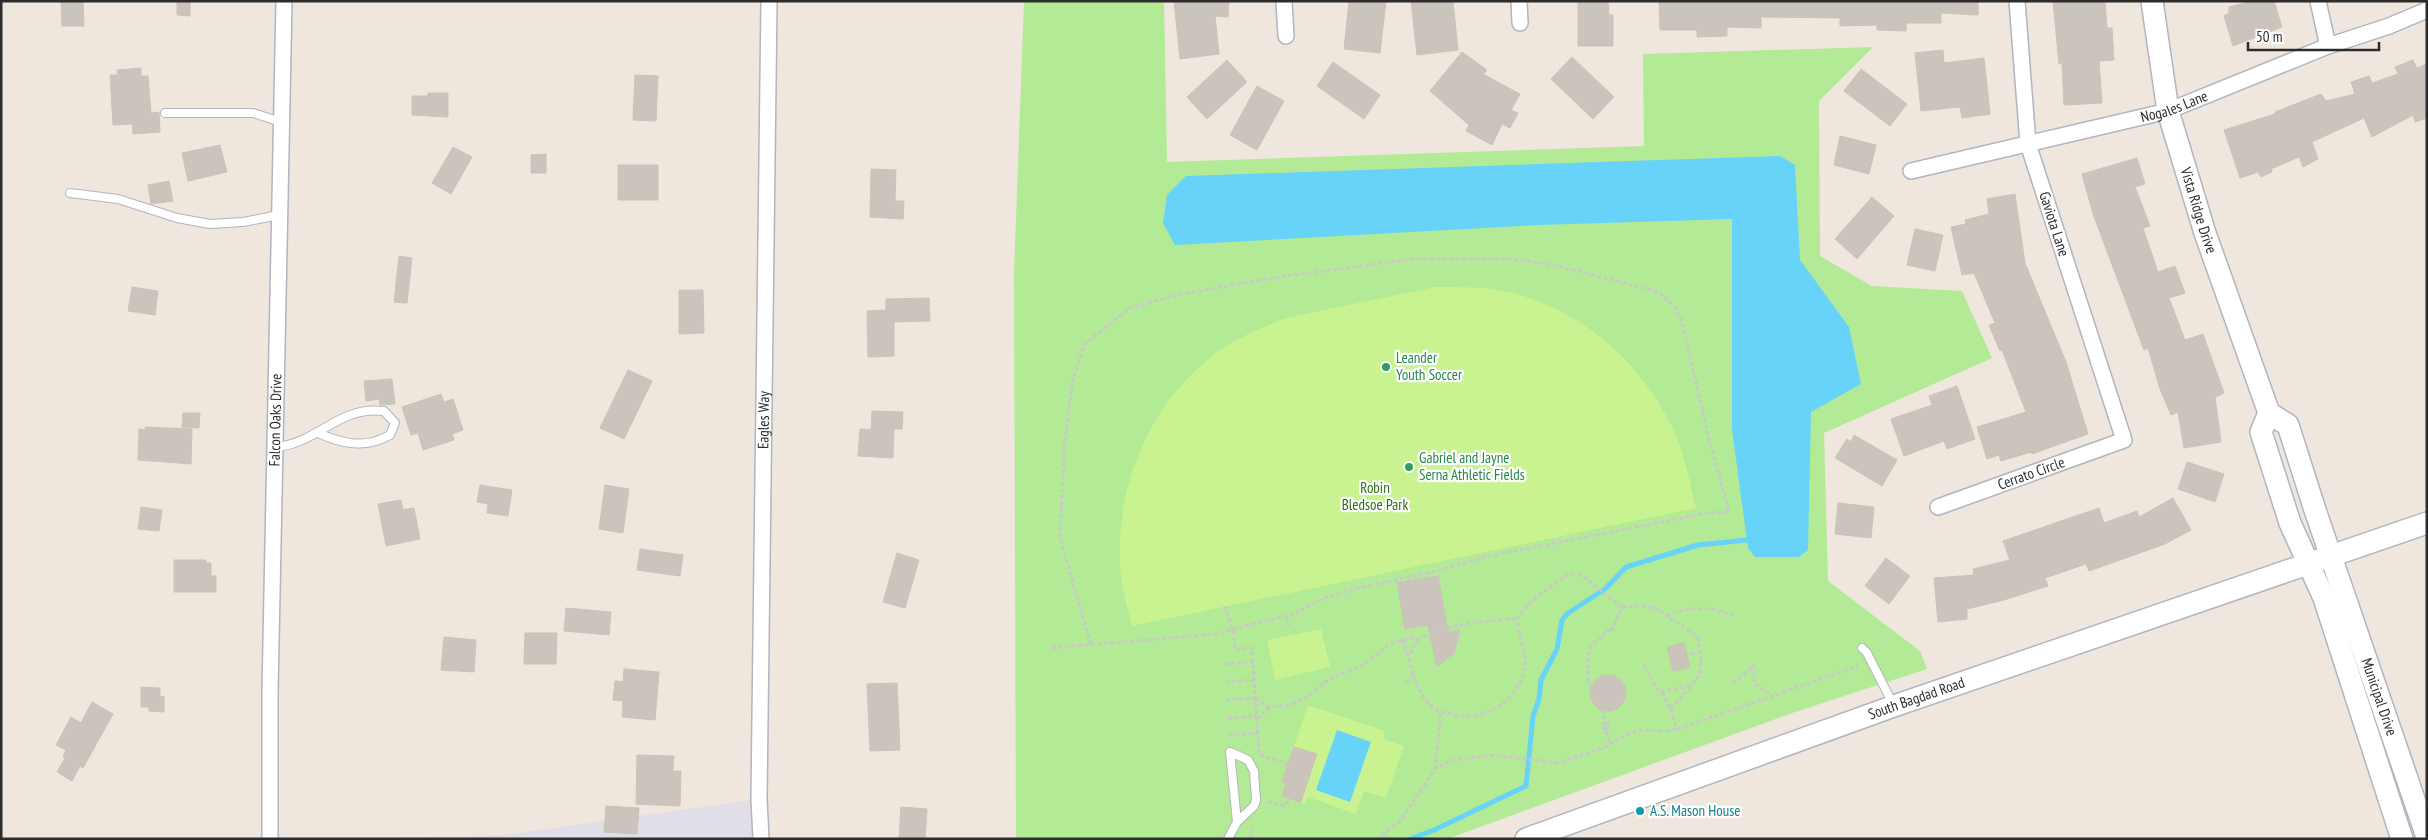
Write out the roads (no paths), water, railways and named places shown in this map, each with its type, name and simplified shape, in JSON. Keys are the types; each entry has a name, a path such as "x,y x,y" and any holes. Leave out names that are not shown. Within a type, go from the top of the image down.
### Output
{"street":[{"name":"Falcon Oaks Drive","path":"270,839 269,709 284,1"},
{"name":"Eagles Way","path":"760,839 769,1"},
{"path":"1284,1 1286,36"},
{"path":"1519,1 1520,23"},
{"name":"Gaviota Lane","path":"2017,1 2028,144 2124,440"},
{"name":"Vista Ridge Drive","path":"2152,1 2168,111 2205,233 2269,413"},
{"path":"2318,1 2328,46"},
{"name":"Nogales Lane","path":"1911,171 2168,111 2328,46 2389,26 2427,10"},
{"path":"2309,565 2290,523 2261,432 2269,413 2288,425 2332,556 2427,523"},
{"name":"Cerrato Circle","path":"1938,507 2124,440"},
{"name":"South Bagdad Road","path":"1526,839 1894,706 2332,556"},
{"name":"Municipal Drive","path":"2332,556 2427,837"},
{"name":"Municipal Drive","path":"2309,565 2324,598 2402,839"},
{"path":"2359,708 2381,700"}],"lane":[{"path":"165,112 254,113 281,122"},
{"path":"70,193 118,199 177,218 210,224 244,222 279,215"},
{"path":"274,447 288,446 318,433 329,424 353,412 363,410 384,411 395,423 390,435 368,444 342,441 318,433"},
{"path":"1862,648 1867,653 1894,706"},
{"path":"1228,839 1236,822 1254,806 1256,800 1254,771 1248,760 1230,752 1236,822"}],"water":[{"path":"1780,156 1795,165 1800,260 1849,327 1861,384 1811,412 1808,550 1799,557 1755,557 1748,548 1732,430 1732,219 1539,225 1175,245 1163,223 1167,195 1186,176"},
{"path":"1337,730 1371,742 1350,802 1316,790"}],"waterway":[{"path":"1410,839 1434,830 1526,786 1533,716 1539,699 1541,680 1557,649 1562,620 1568,613 1605,589 1626,567 1698,545 1747,540"}],"place":[{"name":"Leander Youth Soccer","path":"1386,367"},
{"name":"Gabriel and Jayne Serna Athletic Fields","path":"1409,467"},
{"name":"A.S. Mason House","path":"1640,811"}],"park label":[{"name":"Robin Bledsoe Park","path":"1375,496"}]}
